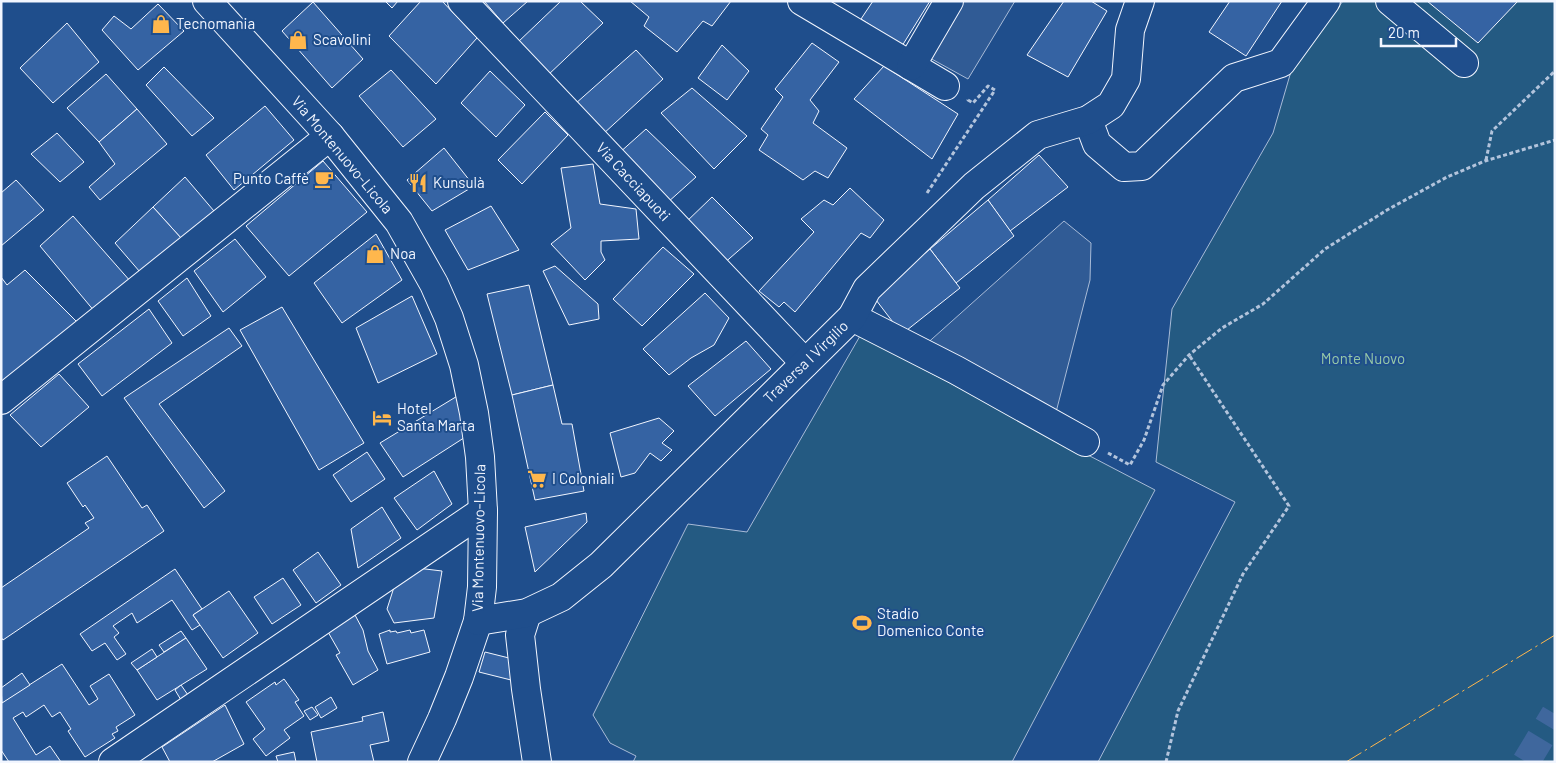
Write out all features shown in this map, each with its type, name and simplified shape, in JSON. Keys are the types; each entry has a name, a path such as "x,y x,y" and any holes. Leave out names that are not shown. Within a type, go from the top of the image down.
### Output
{"street":[{"name":"Via Montenuovo-Licola","path":"207,1 330,136 399,222 434,284 449,318 464,365 474,413 480,457 483,511 482,587 478,621 449,702 422,762"},
{"name":"Via Cacciapuoti","path":"462,1 805,363"},
{"path":"802,1 945,86"},
{"path":"911,66 949,1"},
{"name":"Traversa I Virgilio","path":"478,621 527,613 561,597 601,565 852,317 867,289 974,186 1038,135 1088,120 1111,105 1126,79 1130,30 1140,1"},
{"path":"1088,120 1098,144 1124,167 1142,166 1234,78 1281,63 1326,1"},
{"path":"1390,1 1464,63"},
{"path":"1,400 330,136"},
{"path":"852,317 956,370 1085,442"},
{"path":"113,762 483,511"},
{"path":"527,613 520,635 537,762"}],"path":[{"path":"1486,161 1492,132 1555,71"},
{"path":"929,188 995,90 988,86"},
{"path":"1085,442 1130,465 1144,440 1163,385 1189,355 1222,328 1264,304 1325,249 1386,210 1447,177 1486,161 1555,140"},
{"path":"1166,762 1178,710 1243,574 1289,506 1189,355"}],"green space":[{"name":"Monte Nuovo","path":"1343,1 1555,1 1555,762 1098,762 1235,502 1156,462 1172,309 1273,133 1292,68"},
{"name":"Stadio Domenico Conte","path":"860,336 1155,490 1012,762 633,762 636,756 610,743 593,715 688,524 747,532"}],"shaded area":[{"path":"949,1 1015,1 968,79 919,52"},
{"path":"1064,221 1091,243 1090,280 1054,420 923,347"}],"building":[{"path":"385,1 398,1 392,8"},
{"path":"421,1 442,1 477,38 436,84 389,36"},
{"path":"484,1 528,1 503,23"},
{"path":"561,1 580,1 603,23 547,76 517,43"},
{"path":"630,1 731,1 712,26 703,21 677,52 644,26 649,17"},
{"path":"873,1 930,1 902,46 861,19"},
{"path":"1064,1 1091,1 1107,11 1068,77 1027,55"},
{"path":"1230,1 1282,1 1246,56 1209,32"},
{"path":"1427,1 1518,1 1478,43"},
{"path":"313,2 363,59 332,88 282,31"},
{"path":"158,4 184,31 138,70 102,30 114,16 131,29"},
{"path":"67,23 99,62 53,103 20,68"},
{"path":"812,43 839,62 810,100 819,111 813,123 847,148 828,178 815,171 803,180 759,150 768,135 761,129 783,97 775,89"},
{"path":"722,45 749,71 727,100 698,78"},
{"path":"636,50 663,79 602,135 575,104"},
{"path":"884,66 958,114 932,159 854,99"},
{"path":"164,67 214,118 192,136 146,85"},
{"path":"391,70 436,119 403,147 359,96"},
{"path":"490,71 525,105 496,137 461,103"},
{"path":"106,74 137,109 99,142 67,108"},
{"path":"692,88 747,136 714,169 661,113"},
{"path":"265,106 294,140 234,190 206,155"},
{"path":"137,109 167,144 100,200 89,187 115,164 99,142"},
{"path":"545,112 568,135 522,184 498,160"},
{"path":"646,129 696,177 667,203 618,154"},
{"path":"57,133 84,162 60,182 31,154"},
{"path":"444,148 474,186 432,211 407,180"},
{"path":"1039,155 1068,187 1010,231 988,200"},
{"path":"323,161 367,212 289,276 246,226"},
{"path":"593,164 600,204 636,209 639,239 601,241 601,252 605,260 585,280 551,244 571,228 561,168"},
{"path":"185,177 214,211 181,238 153,207"},
{"path":"16,180 44,210 1,246 1,193"},
{"path":"850,188 884,220 870,238 861,233 795,312 784,302 779,307 759,291 814,232 801,219 824,200 833,205"},
{"path":"712,197 753,238 722,265 683,225"},
{"path":"988,200 1014,236 956,283 930,249"},
{"path":"491,206 519,250 468,270 445,230"},
{"path":"153,207 181,238 140,272 115,243"},
{"path":"73,216 131,282 95,312 40,246"},
{"path":"376,234 402,280 342,323 314,283"},
{"path":"235,239 266,277 223,312 194,271"},
{"path":"663,247 694,274 642,326 613,299"},
{"path":"930,249 960,288 902,334 873,296"},
{"path":"555,266 598,304 599,319 569,325 543,271"},
{"path":"25,270 77,322 1,383 1,277 7,285"},
{"path":"187,278 211,316 183,336 158,301"},
{"path":"529,285 553,385 512,395 487,294"},
{"path":"705,293 729,318 714,345 691,358 669,375 643,349"},
{"path":"412,296 437,354 378,383 356,328"},
{"path":"282,307 364,443 319,470 240,330"},
{"path":"149,309 172,343 102,396 78,364"},
{"path":"229,328 242,346 159,404 225,491 204,508 124,398"},
{"path":"746,341 771,369 715,416 688,386"},
{"path":"59,374 89,407 41,447 10,415"},
{"path":"553,385 562,424 572,424 584,491 535,500 512,395"},
{"path":"459,395 470,434 403,477 380,443"},
{"path":"659,418 674,431 662,443 672,450 661,461 650,453 635,473 621,477 610,433"},
{"path":"367,452 385,479 351,502 333,475"},
{"path":"107,456 142,508 147,505 164,531 3,640 1,637 1,588 89,528 85,523 94,518 85,505 83,507 67,483"},
{"path":"434,471 452,504 417,530 394,498"},
{"path":"382,507 401,538 358,568 351,529"},
{"path":"586,513 587,522 535,572 525,527"},
{"path":"318,552 341,585 316,603 293,570"},
{"path":"417,568 442,571 434,618 394,623 387,609 396,581"},
{"path":"175,569 202,609 193,615 200,625 192,630 172,600 137,623 132,613 113,626 119,633 114,637 126,654 117,660 105,643 92,651 80,634"},
{"path":"283,578 301,605 272,624 254,597"},
{"path":"229,591 258,633 223,658 193,615"},
{"path":"355,615 363,630 368,651 378,670 353,685 336,655 340,653 328,632"},
{"path":"390,630 390,632 396,631 397,633 410,630 411,633 424,630 430,652 387,664 379,634"},
{"path":"181,631 186,638 164,652 159,645"},
{"path":"186,638 207,669 157,700 137,670"},
{"path":"152,649 157,657 137,670 131,663"},
{"path":"485,652 509,658 511,680 479,672"},
{"path":"62,664 89,705 98,699 90,686 109,674 135,715 116,727 118,731 112,734 115,738 85,757 68,731 71,729 60,712 52,717 44,705 26,717 23,712 13,718 36,755 50,746 61,762 9,762 1,750 1,703"},
{"path":"22,673 30,685 2,703 1,688"},
{"path":"284,679 299,700 295,702 304,716 284,730 290,738 266,756 253,739 265,729 246,702 275,682 276,685"},
{"path":"181,685 188,695 181,700 175,690"},
{"path":"331,697 337,708 321,718 315,707"},
{"path":"225,705 244,744 212,762 170,762 162,747"},
{"path":"312,707 318,715 310,720 304,711"},
{"path":"383,712 389,741 370,745 374,762 317,762 311,732 363,721 362,717"},
{"path":"294,752 296,762 278,762 276,756"}],"tunnel":[{"path":"1526,762 1555,714"}],"power":[{"path":"1346,762 1555,635"}],"place":[{"name":"Tecnomania","path":"161,24"},
{"name":"Scavolini","path":"298,40"},
{"name":"Punto Caffè","path":"324,179"},
{"name":"Kunsulà","path":"418,183"},
{"name":"Noa","path":"375,254"},
{"name":"Hotel Santa Marta","path":"382,418"},
{"name":"I Coloniali","path":"537,479"},
{"name":"Stadio Domenico Conte","path":"862,623"}]}
